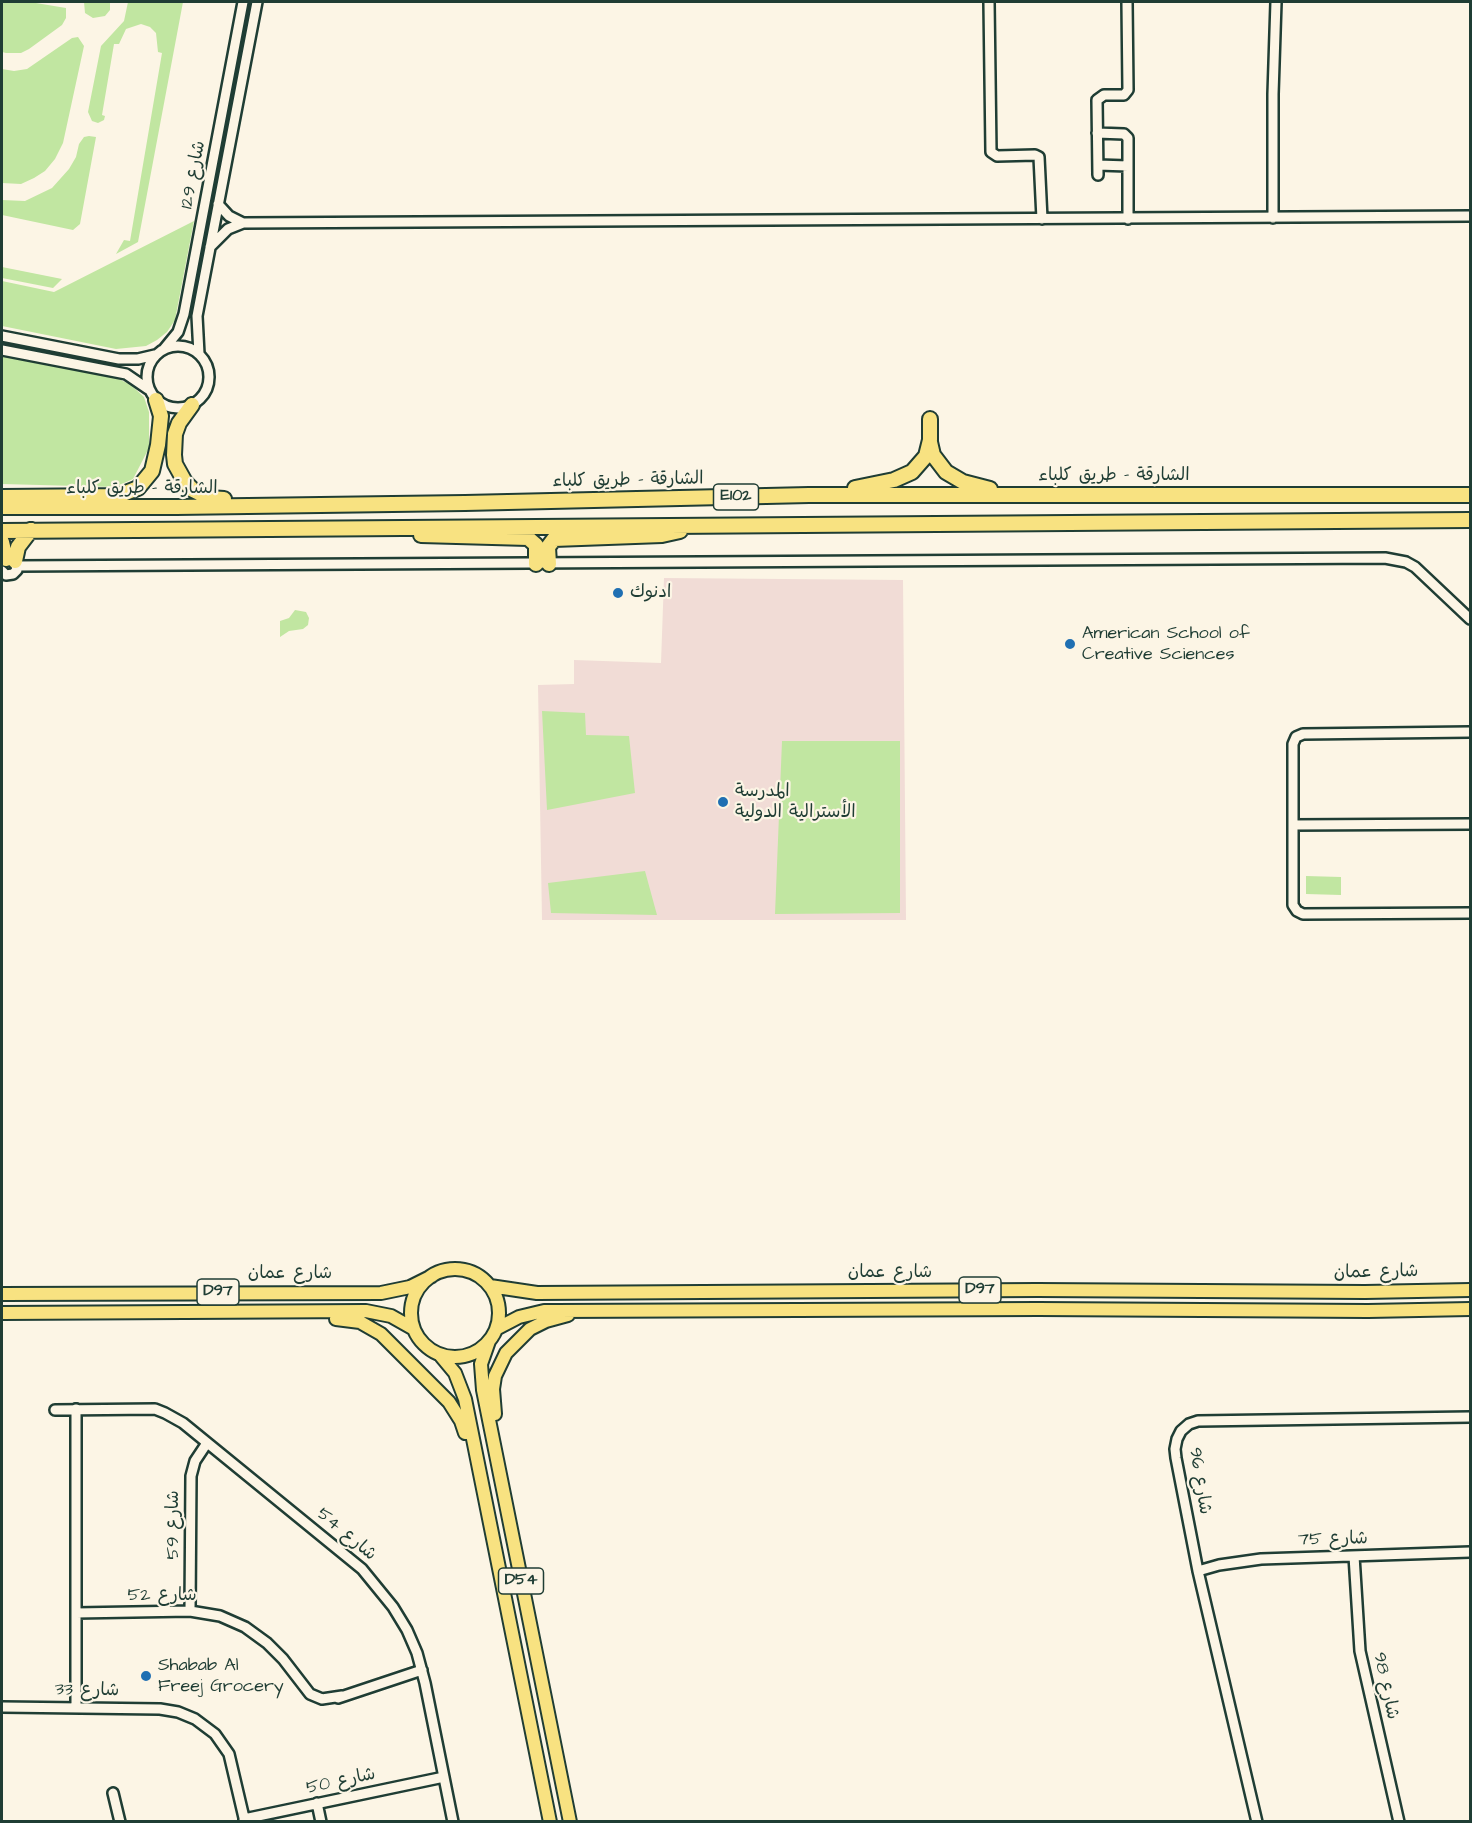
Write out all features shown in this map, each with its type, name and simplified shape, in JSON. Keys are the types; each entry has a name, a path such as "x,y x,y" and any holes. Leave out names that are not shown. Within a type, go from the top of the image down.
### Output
{"highway":[{"path":"2,497 118,496 138,488 152,471 158,446 160,416 152,395"},
{"path":"192,405 179,423 175,434 174,455 185,482 193,490 209,498 423,499 465,503"},
{"path":"930,419 933,455 946,472 963,482 1023,494"},
{"path":"809,495 894,480 912,472 926,456 930,440"},
{"name":"الشارقة - طريق كلباء","path":"2,507 465,503 809,495 1445,495 1470,493"},
{"name":"E102","path":"2,531 1470,520"},
{"path":"543,564 548,548 554,539 662,535 693,526"},
{"path":"397,527 428,536 528,538 536,545 543,564"},
{"path":"8,564 21,540 32,530"},
{"path":"2,542 8,564"}],"main road":[{"path":"444,1270 469,1271 490,1286 499,1306 496,1329 489,1341 479,1350 453,1357 429,1349 420,1340 414,1329 411,1314 413,1299 420,1286 432,1276 444,1270"},
{"name":"شارع عمان","path":"2,1294 381,1293 410,1287 432,1276"},
{"name":"شارع عمان","path":"490,1286 537,1293 1470,1290"},
{"name":"شارع عمان","path":"496,1329 507,1322 531,1314 557,1311 1470,1309"},
{"path":"496,1453 499,1443 493,1389 497,1370 506,1353 523,1335 538,1325 578,1311"},
{"path":"297,1312 319,1318 353,1320 366,1324 381,1334 453,1408 463,1428 471,1460 479,1468"},
{"name":"شارع عمان","path":"2,1313 375,1312 391,1316 414,1329"},
{"name":"D54","path":"489,1341 482,1364 481,1381 570,1821"},
{"name":"D54","path":"440,1354 455,1373 462,1390 550,1821"}],"street":[{"name":"شارع 129","path":"164,349 178,332 184,314 243,2"},
{"name":"شارع 129","path":"199,354 197,316 257,2"},
{"path":"989,2 991,152 997,156 1035,155 1039,157 1042,219"},
{"path":"1127,2 1128,90 1122,96 1104,95 1098,98 1096,103 1098,170 1128,166"},
{"path":"1273,218 1276,2"},
{"path":"1097,133 1127,136 1128,219"},
{"path":"218,204 229,216 243,223"},
{"path":"210,247 228,229 243,223 1470,216"},
{"path":"2,336 119,359 138,359 155,355 164,349 186,347 199,354 206,363 209,381 201,398 192,405 173,408 152,395 143,384 126,374 2,350"},
{"path":"152,395 147,382 147,372 155,355"},
{"path":"8,564 543,564 1385,558 1396,559 1415,567 1470,619"},
{"path":"1470,732 1300,735 1293,744 1293,905 1299,913 1470,913"},
{"path":"1293,825 1470,824"},
{"path":"76,1409 76,1708"},
{"name":"شارع 54","path":"55,1410 155,1409 183,1423 362,1569 384,1594 412,1640 422,1670 453,1821"},
{"name":"شارع 96","path":"1257,1821 1198,1571 1174,1449 1181,1431 1189,1424 1208,1420 1470,1417"},
{"name":"شارع 59","path":"190,1611 191,1476 195,1461 207,1443"},
{"name":"شارع 75","path":"1198,1571 1230,1563 1261,1559 1470,1552"},
{"name":"شارع 98","path":"1354,1556 1360,1651 1399,1821"},
{"name":"شارع 52","path":"76,1613 190,1611 220,1616 245,1628 267,1643 308,1692 326,1699 422,1670"},
{"name":"شارع 33","path":"2,1707 169,1710 187,1715 202,1723 215,1734 229,1754 244,1820"},
{"name":"شارع 50","path":"244,1820 444,1777"},
{"path":"113,1793 120,1821"},
{"path":"317,1803 321,1821"}],"shaded area":[{"name":"المدرسة الأسترالية الدولية","path":"664,578 903,580 906,920 542,920 538,685 574,684 574,660 661,663"}],"green space":[{"path":"2,2 30,2 66,8 66,18 62,25 29,49 21,53 2,52"},
{"path":"84,2 110,2 110,10 105,16 93,18 85,13"},
{"path":"128,2 183,2 138,242 116,254 124,240 130,241 162,53 158,52 156,33 150,27 141,24 126,29 119,44 114,44 102,115 105,116 104,120 98,123 92,121 88,112 101,46 124,21"},
{"path":"78,37 84,46 63,143 55,159 45,171 21,184 2,183 2,69 14,71 27,69 72,38"},
{"path":"84,137 96,137 80,224 73,230 2,215 2,200 25,201 52,188 69,169 76,157 79,144"},
{"path":"194,221 175,320 167,332 157,340 146,346 116,349 2,326 2,281 54,292"},
{"path":"2,267 62,279 53,288 2,278"},
{"path":"2,355 115,377 131,385 144,397 149,412 149,448 133,479 115,487 2,484"},
{"path":"295,610 306,612 309,618 308,625 303,629 289,631 280,637 280,621 289,618"},
{"path":"542,711 585,713 586,735 629,736 635,793 547,810"},
{"path":"782,741 900,741 900,913 775,914"},
{"path":"645,871 657,915 551,913 548,883"},
{"path":"1306,876 1341,877 1341,895 1306,894"}],"place":[{"name":"ادنوك","path":"618,593"},
{"name":"American School of Creative Sciences","path":"1070,644"},
{"name":"المدرسة الأسترالية الدولية","path":"723,802"},
{"name":"Shabab Al Freej Grocery","path":"146,1676"}]}
